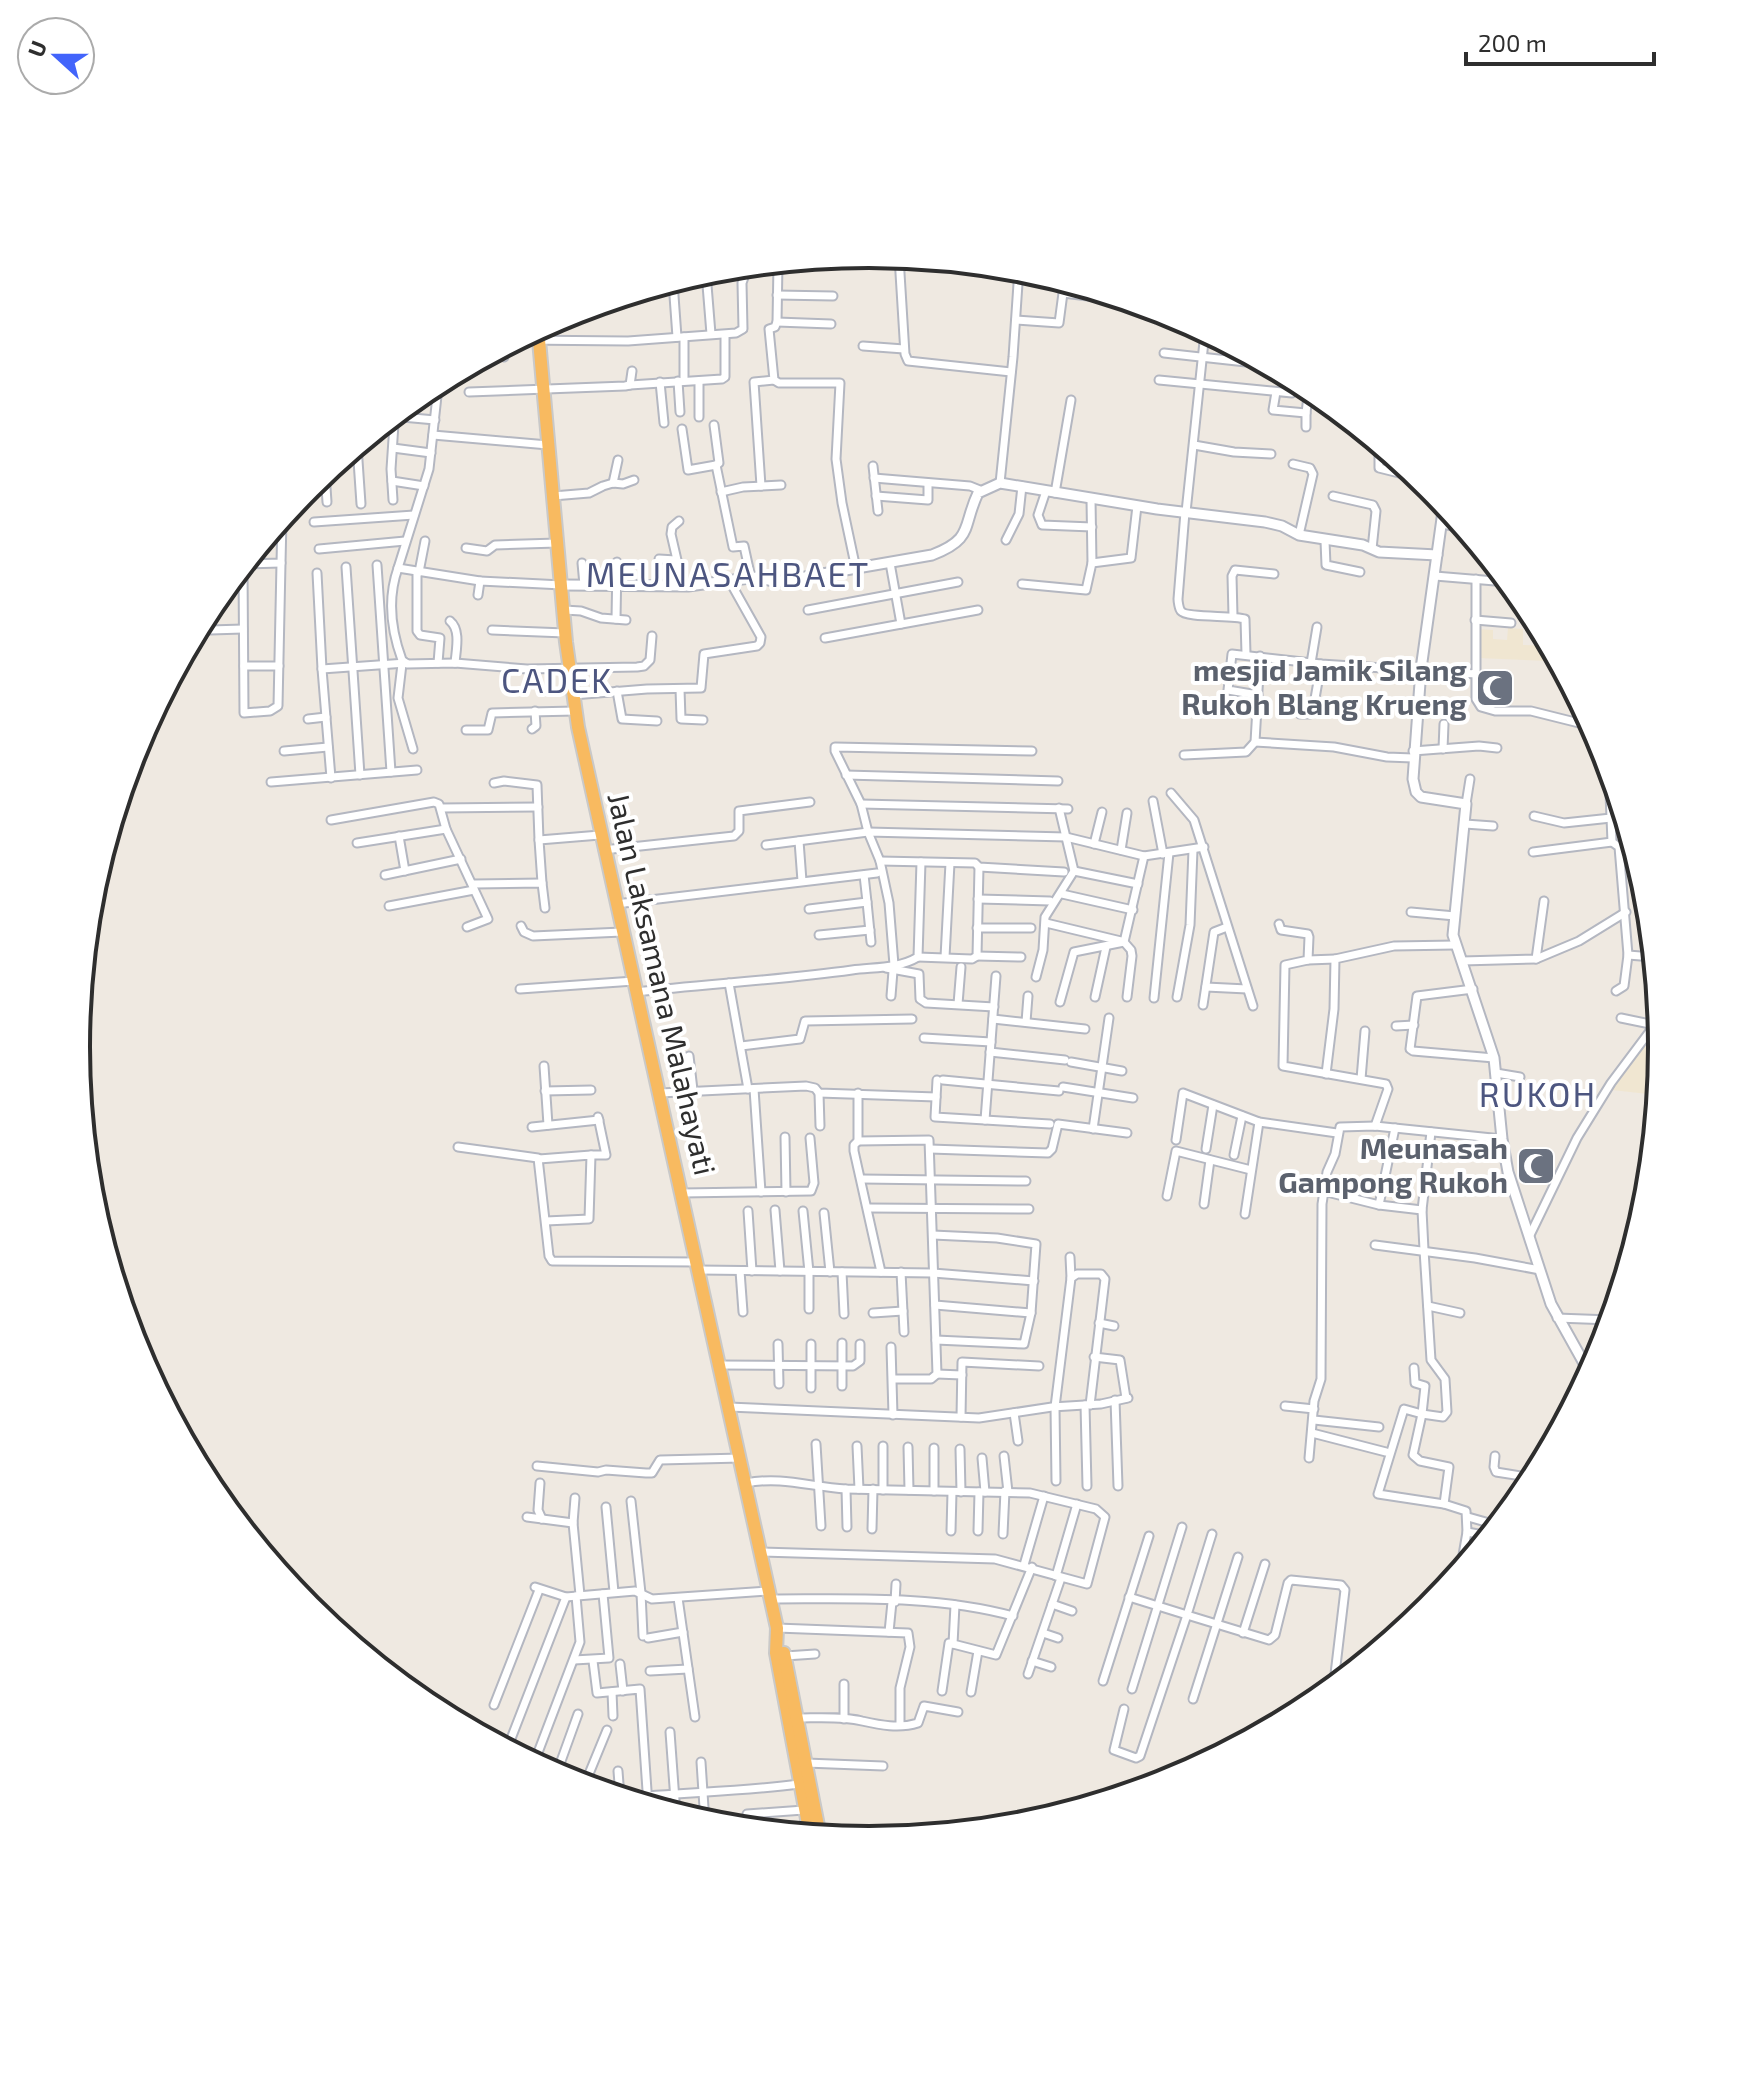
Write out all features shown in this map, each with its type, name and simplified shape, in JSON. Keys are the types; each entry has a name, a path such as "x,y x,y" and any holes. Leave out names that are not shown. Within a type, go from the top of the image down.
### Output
{"highway":[{"name":"Jalan Laksamana Malahayati","path":"540,342 565,633 575,711 603,850 660,1093 777,1628 776,1653 807,1824"},
{"name":"Jalan Laksamana Malahayati","path":"778,1643 785,1656 818,1825"}],"street":[{"path":"900,269 907,360 1011,372"},
{"path":"774,380 769,329 775,327 777,322 778,274"},
{"path":"553,336 628,341 725,335 743,329 743,279"},
{"path":"1000,483 1018,283"},
{"path":"707,285 711,334"},
{"path":"674,293 680,337 680,412"},
{"path":"1016,320 1059,323 1063,293"},
{"path":"777,295 833,296"},
{"path":"777,322 831,324"},
{"path":"469,392 543,391 718,380 725,377 725,335"},
{"path":"1204,345 1178,599 1180,610 1189,615 1233,616 1246,621 1246,654"},
{"path":"863,346 904,349"},
{"path":"1164,353 1236,361"},
{"path":"630,385 632,371"},
{"path":"1159,380 1290,393"},
{"path":"699,381 699,417"},
{"path":"660,382 664,423"},
{"path":"761,486 754,382 840,383 836,459 856,570"},
{"path":"1276,392 1274,412 1306,413"},
{"path":"413,749 398,698 405,664 391,620 392,588 424,486 437,400"},
{"path":"1071,400 1050,492 1038,515 1042,525 1092,527"},
{"path":"1306,427 1307,404"},
{"path":"411,418 435,420"},
{"path":"714,425 719,463 716,465 733,547 744,546 751,578"},
{"path":"682,429 688,470 716,465"},
{"path":"391,432 393,500"},
{"path":"433,435 548,445"},
{"path":"1194,445 1271,454"},
{"path":"393,448 431,453"},
{"path":"1379,459 1379,468 1393,472"},
{"path":"358,460 361,504"},
{"path":"613,483 618,460"},
{"path":"1293,464 1310,468 1313,474 1299,535"},
{"path":"873,466 878,511"},
{"path":"874,478 970,486 980,490 1000,483 1022,486 1137,506 1265,522 1299,535 1386,553 1437,555"},
{"path":"553,496 589,493 613,483 623,484 634,480"},
{"path":"392,481 424,486"},
{"path":"876,496 928,500 928,483"},
{"path":"721,492 781,485"},
{"path":"1006,540 1019,514 1022,486"},
{"path":"326,489 327,502"},
{"path":"398,568 480,581 562,585 683,586 751,578 776,582 932,555 955,544 964,533 980,490"},
{"path":"1333,496 1371,504 1375,508 1372,549"},
{"path":"1022,584 1086,590 1092,563 1091,499"},
{"path":"1092,516 1105,501"},
{"path":"1092,563 1130,558 1137,506"},
{"path":"314,522 414,515"},
{"path":"679,521 671,530 683,586"},
{"path":"1442,521 1421,669 1413,779 1417,794 1424,798 1466,804"},
{"path":"1442,524 1446,525"},
{"path":"244,583 244,713 270,711 278,706 282,536"},
{"path":"319,549 405,541"},
{"path":"425,541 418,572 417,631 420,635 440,638 438,663"},
{"path":"1325,541 1326,565 1360,572"},
{"path":"466,548 487,551 495,545 557,543"},
{"path":"659,559 676,560"},
{"path":"616,619 617,562"},
{"path":"258,564 281,563"},
{"path":"582,563 584,585"},
{"path":"890,563 901,624"},
{"path":"377,565 391,772"},
{"path":"346,567 360,775"},
{"path":"1233,616 1232,576 1235,570 1274,574"},
{"path":"317,573 331,778"},
{"path":"1435,576 1492,581"},
{"path":"1476,579 1476,699 1481,707 1495,711 1531,711 1577,722"},
{"path":"573,695 703,687 704,654 760,643 761,637 729,580"},
{"path":"478,595 480,581"},
{"path":"808,610 958,582"},
{"path":"564,610 626,620"},
{"path":"825,638 978,610"},
{"path":"1475,620 1511,623"},
{"path":"450,621 456,631 455,663"},
{"path":"1311,663 1317,627"},
{"path":"212,630 243,629"},
{"path":"492,630 565,633"},
{"path":"322,669 438,663 527,669 644,666 650,658 652,636"},
{"path":"1258,695 1228,690 1231,656 1246,654 1321,664 1476,674"},
{"path":"1184,755 1246,752 1255,742 1260,656"},
{"path":"1300,714 1310,714 1313,710 1321,664"},
{"path":"244,666 279,666"},
{"path":"680,689 681,719 703,720"},
{"path":"617,691 622,719 657,721"},
{"path":"532,729 536,726 535,711"},
{"path":"466,730 488,730 492,713 575,711"},
{"path":"308,719 326,717"},
{"path":"1443,749 1444,724"},
{"path":"1255,742 1334,747 1387,757 1477,746 1497,748"},
{"path":"891,996 894,968 889,903 880,861 861,804 835,751 837,746 1032,751"},
{"path":"284,751 328,747"},
{"path":"271,782 417,770"},
{"path":"846,775 1058,781"},
{"path":"1470,779 1455,916 1455,945 1473,989 1494,1058 1508,1172 1557,1318 1582,1361"},
{"path":"494,783 504,781 537,785 545,908"},
{"path":"1171,793 1194,820 1253,1006"},
{"path":"1153,801 1166,854 1154,998"},
{"path":"331,820 434,802 439,804 446,829 488,919 467,927"},
{"path":"603,850 734,836 739,831 739,811 810,802"},
{"path":"861,804 1063,808 1074,871 1045,917 1036,977"},
{"path":"441,808 538,807"},
{"path":"1611,810 1612,842"},
{"path":"1094,844 1102,812"},
{"path":"1121,850 1127,813"},
{"path":"1534,816 1564,823 1611,818"},
{"path":"1465,824 1493,826"},
{"path":"357,843 446,829"},
{"path":"766,845 868,832 1066,837 1144,856 1204,847"},
{"path":"539,840 600,835"},
{"path":"399,836 405,871"},
{"path":"799,841 802,881"},
{"path":"1533,852 1612,842 1619,847 1628,955 1624,986 1616,991"},
{"path":"1177,997 1190,925 1193,850"},
{"path":"1124,942 1144,856"},
{"path":"385,875 461,859"},
{"path":"880,861 975,863 979,867 1064,872"},
{"path":"918,957 921,862"},
{"path":"945,957 950,863"},
{"path":"977,956 979,867"},
{"path":"1074,871 1138,884"},
{"path":"616,904 877,873"},
{"path":"864,875 871,942"},
{"path":"389,906 474,887 542,883"},
{"path":"1062,894 1133,910"},
{"path":"978,899 1050,901"},
{"path":"1536,959 1544,901"},
{"path":"809,909 867,902"},
{"path":"1411,912 1455,916"},
{"path":"1462,961 1536,959 1579,941 1626,912"},
{"path":"1046,923 1124,942 1129,946 1132,956 1127,997"},
{"path":"1279,924 1282,931 1309,935 1308,960"},
{"path":"521,926 524,932 533,936 622,932"},
{"path":"1203,1005 1214,932 1227,927"},
{"path":"977,928 1031,928"},
{"path":"819,935 870,930"},
{"path":"1060,1002 1074,952 1124,942"},
{"path":"1375,1126 1388,1087 1384,1083 1283,1066 1285,965 1335,959 1394,946 1455,945"},
{"path":"1095,997 1106,947"},
{"path":"1628,955 1642,956"},
{"path":"894,968 918,957 1021,957"},
{"path":"1326,1074 1334,1009 1335,959"},
{"path":"520,989 729,983 884,967 919,974 920,999 926,1003 994,1007"},
{"path":"958,1004 961,967"},
{"path":"985,1120 996,976"},
{"path":"729,983 751,1089 761,1192"},
{"path":"1206,987 1247,989"},
{"path":"1473,989 1419,995 1410,1047 1413,1051 1494,1058"},
{"path":"1026,1022 1028,996"},
{"path":"1093,1129 1109,1018"},
{"path":"1621,1018 1647,1021"},
{"path":"741,1046 800,1039 805,1021 912,1019"},
{"path":"993,1019 1085,1029"},
{"path":"1396,1026 1414,1025"},
{"path":"1361,1079 1365,1031"},
{"path":"1530,1235 1577,1138 1611,1083 1647,1035"},
{"path":"924,1038 991,1042"},
{"path":"990,1052 1122,1071"},
{"path":"689,1056 693,1090"},
{"path":"544,1066 548,1125"},
{"path":"1496,1073 1520,1077"},
{"path":"1050,1124 935,1117 940,1080 1098,1092 1133,1098"},
{"path":"660,1093 806,1086 815,1088 819,1093 820,1126"},
{"path":"545,1091 591,1090"},
{"path":"819,1093 936,1097"},
{"path":"858,1093 858,1141 854,1147 881,1272"},
{"path":"1176,1140 1182,1094 1259,1122 1337,1133"},
{"path":"1206,1149 1213,1105"},
{"path":"1234,1155 1242,1116"},
{"path":"458,1147 539,1159 606,1155 598,1117 532,1127"},
{"path":"1245,1214 1259,1122"},
{"path":"930,1149 1048,1153 1052,1149 1058,1124 1127,1133"},
{"path":"1309,1458 1314,1409 1321,1379 1320,1229 1323,1191 1335,1154 1337,1133 1342,1125 1375,1126 1502,1139"},
{"path":"1379,1205 1395,1128"},
{"path":"1431,1132 1422,1210 1424,1250 1431,1360 1445,1379 1447,1412 1443,1417 1404,1409 1378,1494 1464,1509 1468,1517 1464,1550"},
{"path":"785,1137 786,1192"},
{"path":"682,1193 811,1191 814,1187 810,1138"},
{"path":"858,1141 929,1140 937,1374"},
{"path":"1167,1196 1176,1151 1251,1170"},
{"path":"546,1221 589,1219 591,1155"},
{"path":"539,1159 549,1256 556,1262 698,1266 740,1271 933,1273 1034,1281"},
{"path":"1204,1204 1210,1160"},
{"path":"862,1179 1026,1181"},
{"path":"1323,1191 1379,1205 1422,1210"},
{"path":"868,1208 1029,1209"},
{"path":"775,1210 780,1271"},
{"path":"748,1211 752,1271"},
{"path":"803,1211 809,1309"},
{"path":"824,1213 830,1272"},
{"path":"933,1235 1033,1241 1036,1244 1031,1313 1024,1344 936,1340"},
{"path":"1375,1245 1540,1270"},
{"path":"1056,1481 1055,1407 1071,1278 1070,1257"},
{"path":"740,1271 743,1312"},
{"path":"842,1272 844,1314"},
{"path":"901,1272 904,1332"},
{"path":"1071,1278 1077,1274 1106,1275 1087,1405 1087,1486"},
{"path":"935,1305 1031,1313"},
{"path":"1428,1306 1460,1313"},
{"path":"873,1313 903,1311"},
{"path":"1557,1318 1599,1320"},
{"path":"1099,1323 1114,1326"},
{"path":"842,1343 842,1386"},
{"path":"778,1344 779,1384"},
{"path":"811,1344 811,1388"},
{"path":"720,1365 842,1366 859,1362 860,1344"},
{"path":"891,1347 893,1415"},
{"path":"729,1407 984,1418 1127,1398 1120,1360 1094,1357"},
{"path":"961,1417 964,1361 1039,1366"},
{"path":"1414,1368 1415,1383 1425,1386 1413,1455 1420,1461 1449,1467 1444,1504"},
{"path":"893,1379 931,1379 937,1374 962,1375"},
{"path":"1115,1400 1118,1486"},
{"path":"1285,1406 1314,1409"},
{"path":"1014,1413 1018,1441"},
{"path":"1314,1420 1379,1427"},
{"path":"1312,1433 1386,1452"},
{"path":"816,1444 821,1526"},
{"path":"857,1446 859,1489"},
{"path":"883,1446 883,1490"},
{"path":"908,1447 909,1490"},
{"path":"934,1448 934,1491"},
{"path":"960,1449 961,1492"},
{"path":"1003,1534 1006,1492 1004,1456"},
{"path":"1495,1456 1496,1472 1520,1476"},
{"path":"537,1466 652,1473 660,1460 741,1458"},
{"path":"978,1531 982,1458"},
{"path":"746,1483 785,1479 846,1489 1006,1492 1077,1504 1101,1511 1105,1517 1087,1584 995,1559 760,1552"},
{"path":"540,1483 538,1510 542,1519"},
{"path":"846,1489 847,1527"},
{"path":"872,1529 873,1489"},
{"path":"951,1531 952,1492"},
{"path":"942,1691 949,1643 996,1655 1013,1616 1044,1496"},
{"path":"538,1752 580,1642 573,1523 575,1498"},
{"path":"631,1501 646,1637 683,1632"},
{"path":"1028,1674 1052,1604 1077,1504"},
{"path":"606,1507 614,1592"},
{"path":"527,1517 573,1523"},
{"path":"1468,1517 1487,1522"},
{"path":"1132,1689 1182,1527"},
{"path":"1467,1532 1477,1534"},
{"path":"1124,1709 1114,1750 1136,1758 1140,1756 1212,1534"},
{"path":"1103,1681 1149,1536"},
{"path":"1193,1699 1238,1557"},
{"path":"1243,1633 1265,1564"},
{"path":"1129,1597 1266,1640 1273,1637 1291,1580 1341,1585 1345,1590 1335,1671"},
{"path":"889,1632 896,1584"},
{"path":"494,1705 537,1588 566,1597 635,1591 652,1599 770,1595 955,1605 1013,1616"},
{"path":"574,1660 609,1658 603,1594"},
{"path":"511,1739 566,1597"},
{"path":"678,1598 695,1717"},
{"path":"1052,1604 1072,1611"},
{"path":"953,1644 955,1605"},
{"path":"777,1628 908,1633 910,1636 900,1688 900,1725"},
{"path":"1043,1633 1058,1638"},
{"path":"971,1692 978,1651"},
{"path":"785,1656 815,1654"},
{"path":"593,1661 597,1693 640,1689 647,1794"},
{"path":"1032,1661 1051,1667"},
{"path":"620,1664 623,1691"},
{"path":"650,1671 688,1669"},
{"path":"844,1684 844,1719"},
{"path":"612,1692 613,1716"},
{"path":"797,1718 844,1719 877,1726 918,1723 924,1706 958,1712"},
{"path":"561,1762 578,1714"},
{"path":"589,1774 607,1730"},
{"path":"670,1732 675,1802"},
{"path":"701,1762 704,1809"},
{"path":"806,1763 883,1766"},
{"path":"618,1771 620,1785"},
{"path":"653,1796 747,1791 799,1784"},
{"path":"747,1814 804,1810"}],"shaded area":[{"path":"1508,628 1523,629 1523,645 1536,646 1546,661 1477,658 1476,629 1493,630 1493,639 1507,640"},
{"path":"1648,1042 1646,1094 1612,1090"}],"place":[{"name":"mesjid Jamik Silang Rukoh Blang Krueng","path":"1495,688"},
{"name":"Meunasah Gampong Rukoh","path":"1536,1166"}],"district":[{"name":"MEUNASAHBAET","path":"728,575"},
{"name":"CADEK","path":"557,681"},
{"name":"RUKOH","path":"1538,1095"}]}
